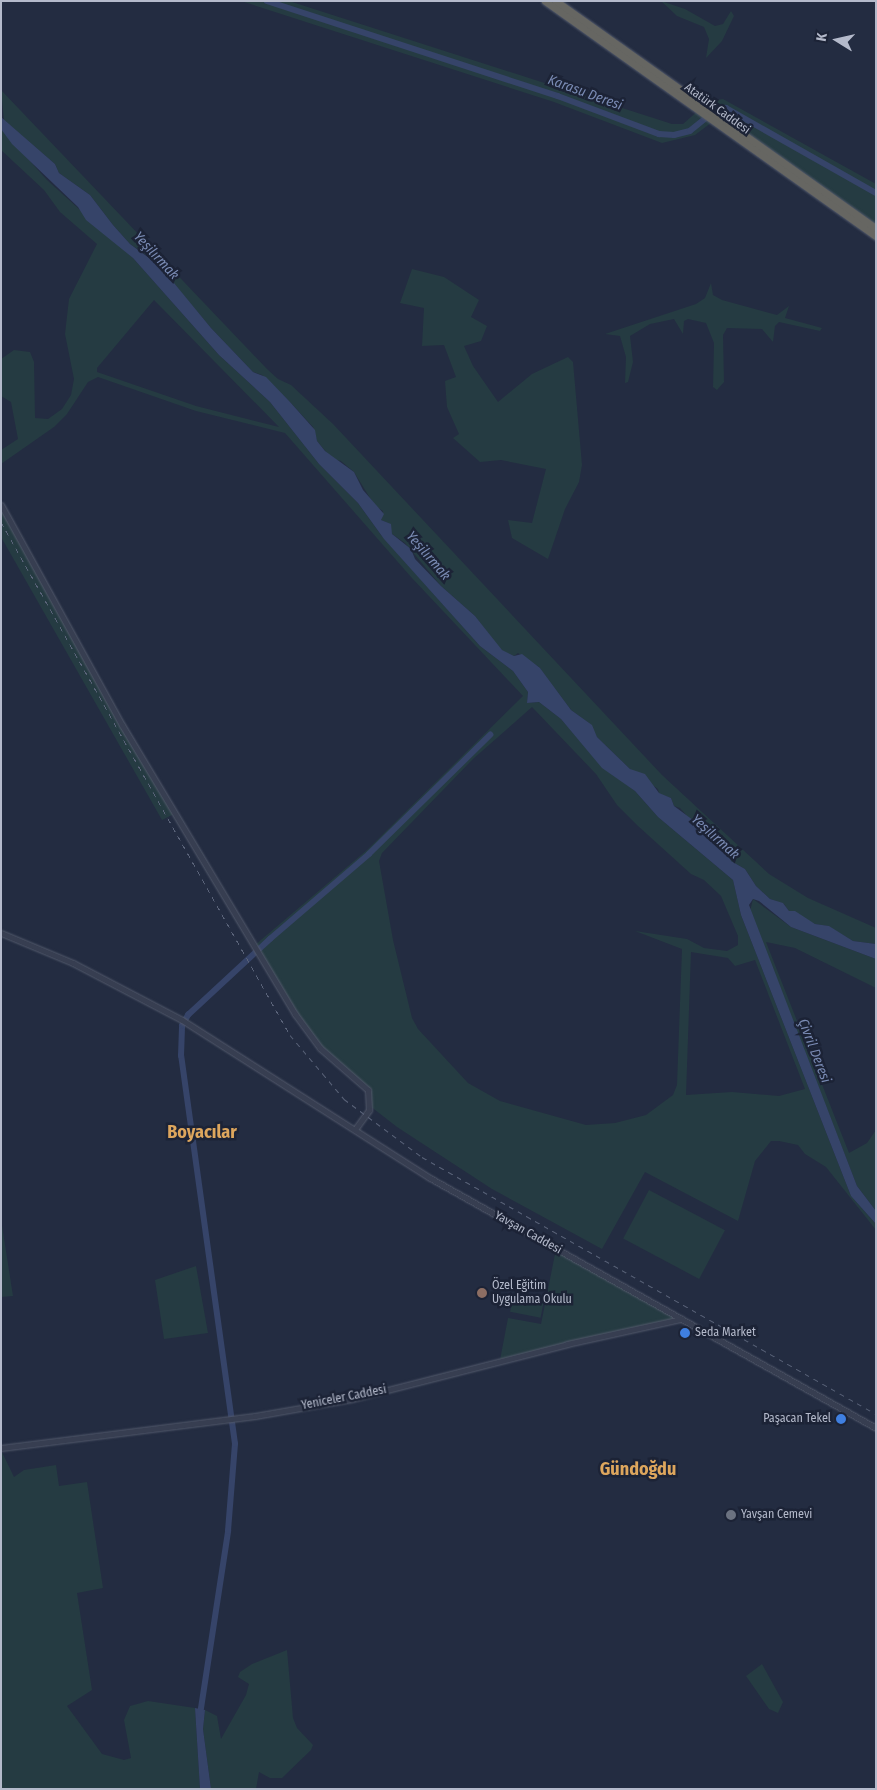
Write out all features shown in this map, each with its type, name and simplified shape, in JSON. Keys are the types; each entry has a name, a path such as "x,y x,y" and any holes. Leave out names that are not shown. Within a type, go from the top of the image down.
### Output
{"highway":[{"name":"Atatürk Caddesi","path":"545,1 876,228"},
{"name":"Atatürk Caddesi","path":"556,1 701,108"},
{"name":"Atatürk Caddesi","path":"717,119 876,236"}],"street":[{"path":"1,505 122,725 313,1040 368,1090 369,1110 355,1128"},
{"name":"Yavşan Caddesi","path":"1,932 73,963 182,1020 355,1128 430,1178 876,1428"},
{"name":"Yeniceler Caddesi","path":"1,1448 237,1418 352,1399 567,1344 682,1319"}],"shaded area":[{"path":"241,1 289,1 672,124 683,124 709,101 723,99 876,184 876,228 719,117 695,135 662,143 554,102"},
{"path":"661,1 685,9 715,26 723,24 731,11 734,16 722,41 706,58 709,39 704,27 677,16"},
{"path":"1,90 267,369 278,379 291,385 333,424 662,775 769,874 808,898 876,928 876,944 853,941 828,926 815,924 789,911 784,904 770,899 756,886 745,869 731,861 727,851 703,834 680,808 674,806 671,798 659,794 658,789 630,769 597,737 589,723 571,710 539,667 518,653 514,656 501,650 475,616 441,586 405,543 392,534 388,523 381,520 383,511 375,506 354,472 341,461 332,459 317,441 313,427 290,402 262,375 253,372 211,328 154,260 130,244 90,195 59,173 55,164 4,120"},
{"path":"1,129 47,180 133,258 219,355 270,402 319,464 358,503 381,535 480,646 513,671 528,692 527,703 539,702 561,719 599,763 635,791 658,817 733,880 741,915 851,1196 876,1224 876,1230 826,1167 805,1154 798,1145 771,1141 755,1161 738,1221 645,1172 602,1249 492,1189 397,1127 370,1106 369,1094 313,1040 255,945 367,850 523,696 411,577 285,433 196,411 98,377 88,382 67,414 54,427 1,464 1,450 18,439 11,402 1,396 1,359 14,350 30,352 34,362 35,418 48,419 62,409 71,395 74,379 65,334 69,299 97,244 60,212 44,190 1,150","holes":["154,300 279,427 196,406 97,372 97,368","532,707 596,774 617,805 691,874 704,880 721,896 738,936 738,945 727,951 704,948 687,939 635,931 682,949 677,1085 673,1095 646,1115 615,1123 586,1125 500,1101 468,1083 418,1029 412,1018 393,940 379,861 382,853 473,759","691,952 728,958 735,966 755,960 805,1089 779,1096 732,1092 686,1095"]},
{"path":"412,269 444,277 479,300 471,317 487,326 481,341 464,346 473,366 498,402 532,374 568,357 573,362 582,465 579,482 565,509 548,559 512,538 508,520 532,523 546,469 501,460 480,462 453,438 459,434 447,407 445,381 456,377 444,345 422,346 424,308 400,303"},
{"path":"711,283 713,295 722,300 777,315 789,306 785,318 822,328 820,331 779,322 775,326 773,342 762,329 727,328 723,335 724,382 717,390 713,387 714,343 706,323 688,319 684,321 683,334 674,319 650,324 630,336 633,362 628,382 625,383 626,357 620,336 605,334 696,304 705,298"},
{"path":"1,505 174,814 162,820 1,537"},
{"path":"753,899 791,927 876,959 876,988 795,948 766,942 849,1153 867,1143 876,1130 876,1211 857,1186 750,911"},
{"path":"649,1190 725,1230 699,1279 623,1239"},
{"path":"1,1219 13,1296 1,1297"},
{"path":"556,1249 682,1319 500,1360 508,1318 541,1324"},
{"path":"196,1266 208,1333 164,1339 155,1280"},
{"path":"513,1297 543,1303 541,1318 510,1312"},
{"path":"1,1450 14,1477 24,1470 56,1465 59,1486 87,1482 103,1588 77,1593 92,1690 67,1706 102,1754 124,1760 131,1758 124,1720 130,1706 148,1701 195,1708 200,1789 1,1789"},
{"path":"287,1650 293,1718 297,1728 313,1745 311,1750 282,1778 270,1778 259,1772 256,1789 211,1789 203,1729 205,1710 217,1716 221,1739 246,1695 249,1684 238,1677 240,1672 252,1664"},
{"path":"762,1664 783,1702 778,1713 769,1709 746,1676"}],"water":[{"path":"1,117 55,164 59,173 90,195 130,244 160,266 211,328 253,372 266,377 290,402 315,430 317,441 325,451 354,472 363,490 384,514 381,520 391,524 392,534 411,549 415,559 441,586 475,616 502,650 514,656 522,654 540,668 571,710 592,725 597,737 630,769 645,774 659,793 671,798 674,806 697,823 703,834 709,835 729,852 731,861 745,869 756,886 770,899 783,903 789,911 795,911 815,924 829,926 853,941 876,944 876,959 791,927 759,901 753,899 749,905 857,1186 876,1211 876,1224 851,1196 741,915 733,880 658,817 635,791 602,768 561,719 539,702 527,703 528,692 513,671 480,646 384,539 358,503 319,464 270,402 219,355 133,258 86,220 78,207 12,144 1,129"},
{"path":"195,1708 205,1710 203,1729 211,1789 200,1789"}],"waterway":[{"name":"Karasu Deresi","path":"267,1 558,96 659,134 674,135 690,131 718,108 726,108 876,193"},
{"path":"200,1715 228,1531 235,1444 181,1056 182,1026 188,1015 270,939 369,854 490,735"}],"railway":[{"path":"1,522 290,1035 344,1099 422,1157 876,1414"}],"place":[{"name":"Özel Eğitim Uygulama Okulu","path":"482,1293"},
{"name":"Seda Market","path":"685,1333"},
{"name":"Paşacan Tekel","path":"841,1419"},
{"name":"Yavşan Cemevi","path":"731,1515"}],"district":[{"name":"Boyacılar","path":"202,1132"},
{"name":"Gündoğdu","path":"638,1469"}],"water label":[{"name":"Yeşilırmak","path":"156,256"},
{"name":"Yeşilırmak","path":"428,556"},
{"name":"Yeşilırmak","path":"715,837"},
{"name":"Çivril Deresi","path":"814,1051"}]}
